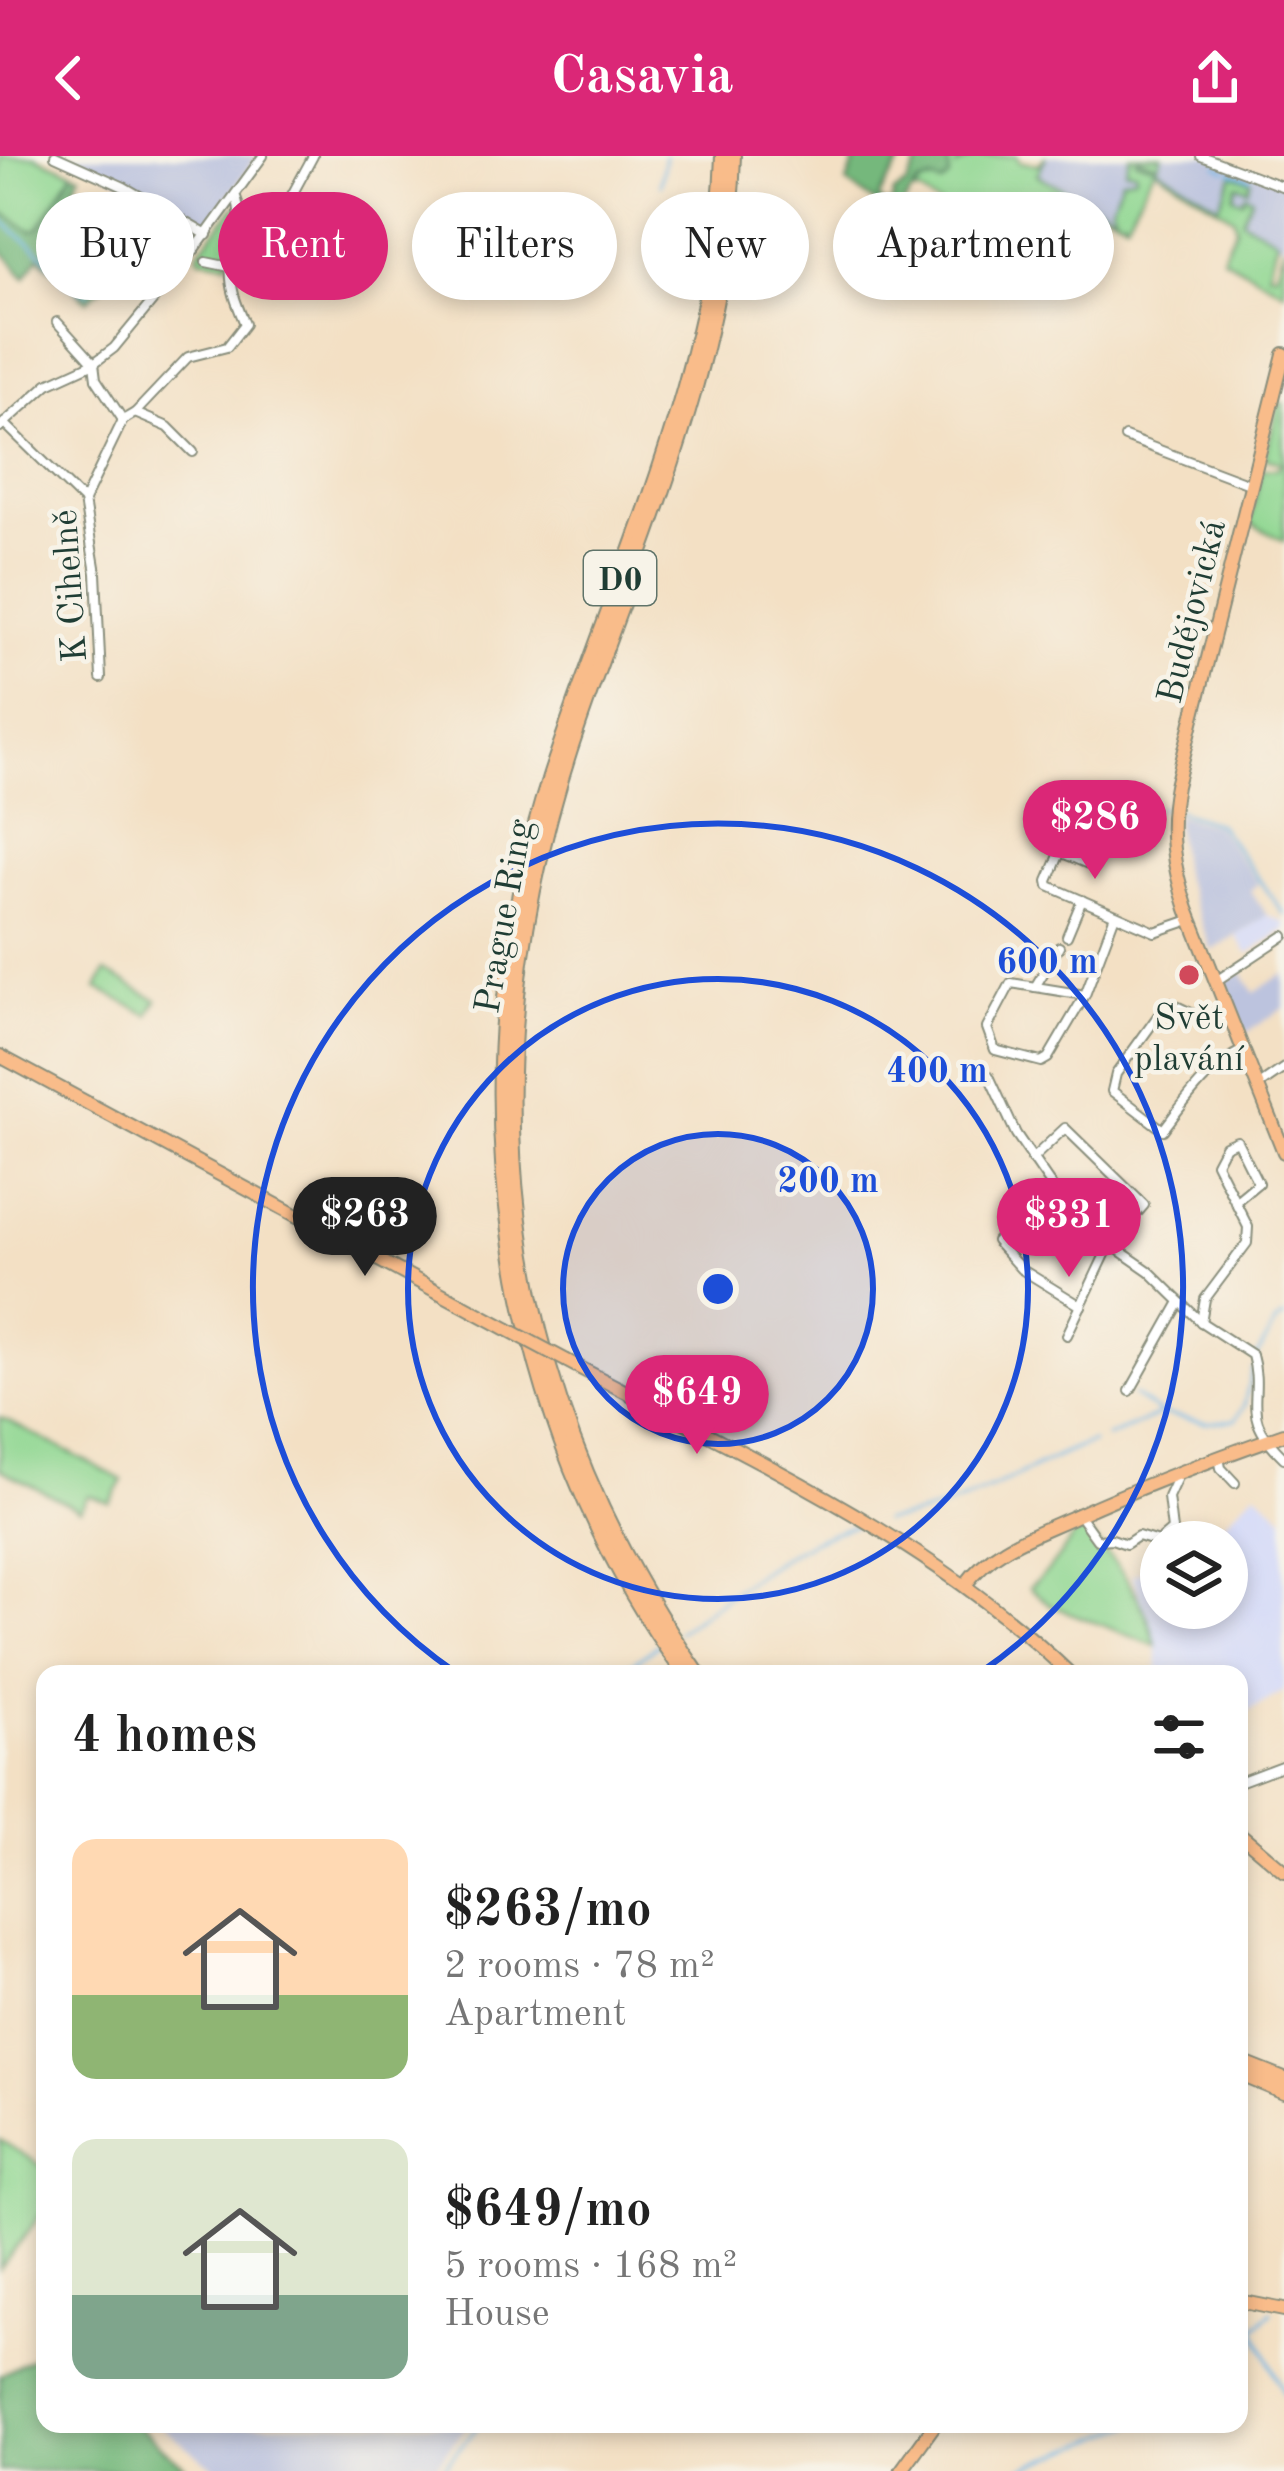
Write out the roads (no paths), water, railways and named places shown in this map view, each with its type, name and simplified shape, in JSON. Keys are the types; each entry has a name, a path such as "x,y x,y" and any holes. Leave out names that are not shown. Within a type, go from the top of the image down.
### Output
{"highway":[{"name":"Prague Ring","path":"688,1665 658,1625 590,1508 538,1366 516,1270 504,1183 500,1097 502,1028 517,903 540,809 668,443 695,351 714,254 723,156"},
{"name":"Prague Ring","path":"658,1625 590,1481 540,1334 514,1182 509,1097 512,1028 528,905 548,814 678,447 705,353 724,255 733,156"},
{"name":"Prague Ring","path":"680,1658 682,1665"},
{"path":"1248,2069 1284,2078"},
{"path":"1248,2071 1284,2092"}],"main road":[{"name":"Budějovická","path":"1284,354 1171,810 1171,853 1191,919 1284,1152"},
{"path":"0,1056 876,1527 988,1602 1060,1665"},
{"path":"965,1585 996,1553 1251,1445 1264,1434 1284,1434"},
{"path":"981,1564 980,1582 988,1602"},
{"path":"1248,1841 1284,1871"},
{"path":"1248,2303 1278,2308"},
{"path":"901,2471 928,2433"}],"street":[{"path":"55,156 124,187 207,235"},
{"path":"239,192 263,156"},
{"path":"294,192 313,156"},
{"path":"1201,156 1284,187"},
{"path":"84,501 2,425 48,385 94,363 128,332 218,221"},
{"path":"206,262 218,265"},
{"path":"57,322 94,363 106,398 123,420 136,413 188,357 236,340 245,324 236,300"},
{"path":"136,413 168,427 193,452"},
{"name":"K Cihelně","path":"101,677 96,573 84,501 123,420"},
{"path":"1125,436 1252,485"},
{"path":"1084,797 1049,886 1158,933 1191,919"},
{"path":"1060,852 1095,866 1116,817"},
{"path":"1067,936 1082,901"},
{"path":"1085,995 1011,983 989,1023 995,1050 1045,1061 1085,995 1115,915"},
{"path":"1216,981 1284,936"},
{"path":"1035,987 1059,947"},
{"path":"1230,1015 1202,1021 1170,1003 1116,1074 1112,1091 1163,1130 1203,1079 1244,1049"},
{"path":"1003,1054 990,1078 1032,1159 1064,1204 1149,1271 1201,1322 1252,1355 1252,1398 1264,1434 1284,1458"},
{"path":"1258,1087 1284,1069"},
{"path":"1032,1159 1065,1128 1144,1204 1110,1244 1067,1335"},
{"path":"1201,1322 1205,1299 1247,1243 1247,1227 1216,1163 1218,1154 1237,1142 1258,1183 1235,1202"},
{"path":"996,1241 1022,1268 1081,1306"},
{"path":"1130,1391 1180,1302"},
{"path":"1219,1456 1221,1468 1235,1483"},
{"path":"1078,1515 1097,1540 1126,1544 1138,1536 1158,1542 1172,1530 1168,1497 1179,1472"},
{"path":"1248,1779 1284,1765"}],"waterway":[{"path":"660,185 665,156"},
{"path":"1217,166 1226,170"},
{"path":"1231,172 1250,178"},
{"path":"0,219 36,249"},
{"path":"1158,808 1167,809"},
{"path":"1177,811 1218,824 1284,914"},
{"path":"1255,1360 1276,1322 1284,1317"},
{"path":"1107,1437 1162,1414 1206,1423 1235,1420 1244,1406 1252,1369"},
{"path":"1133,1395 1161,1414"},
{"path":"883,1521 941,1509 1092,1442"},
{"path":"677,1632 786,1556 858,1525"},
{"path":"630,1665 659,1644"},
{"path":"1248,2333 1272,2312"},
{"path":"1254,2328 1284,2393"},
{"path":"440,2471 472,2433"},
{"path":"1015,2471 1112,2433"}],"place":[{"name":"Svět plavání","path":"1189,975"}]}
